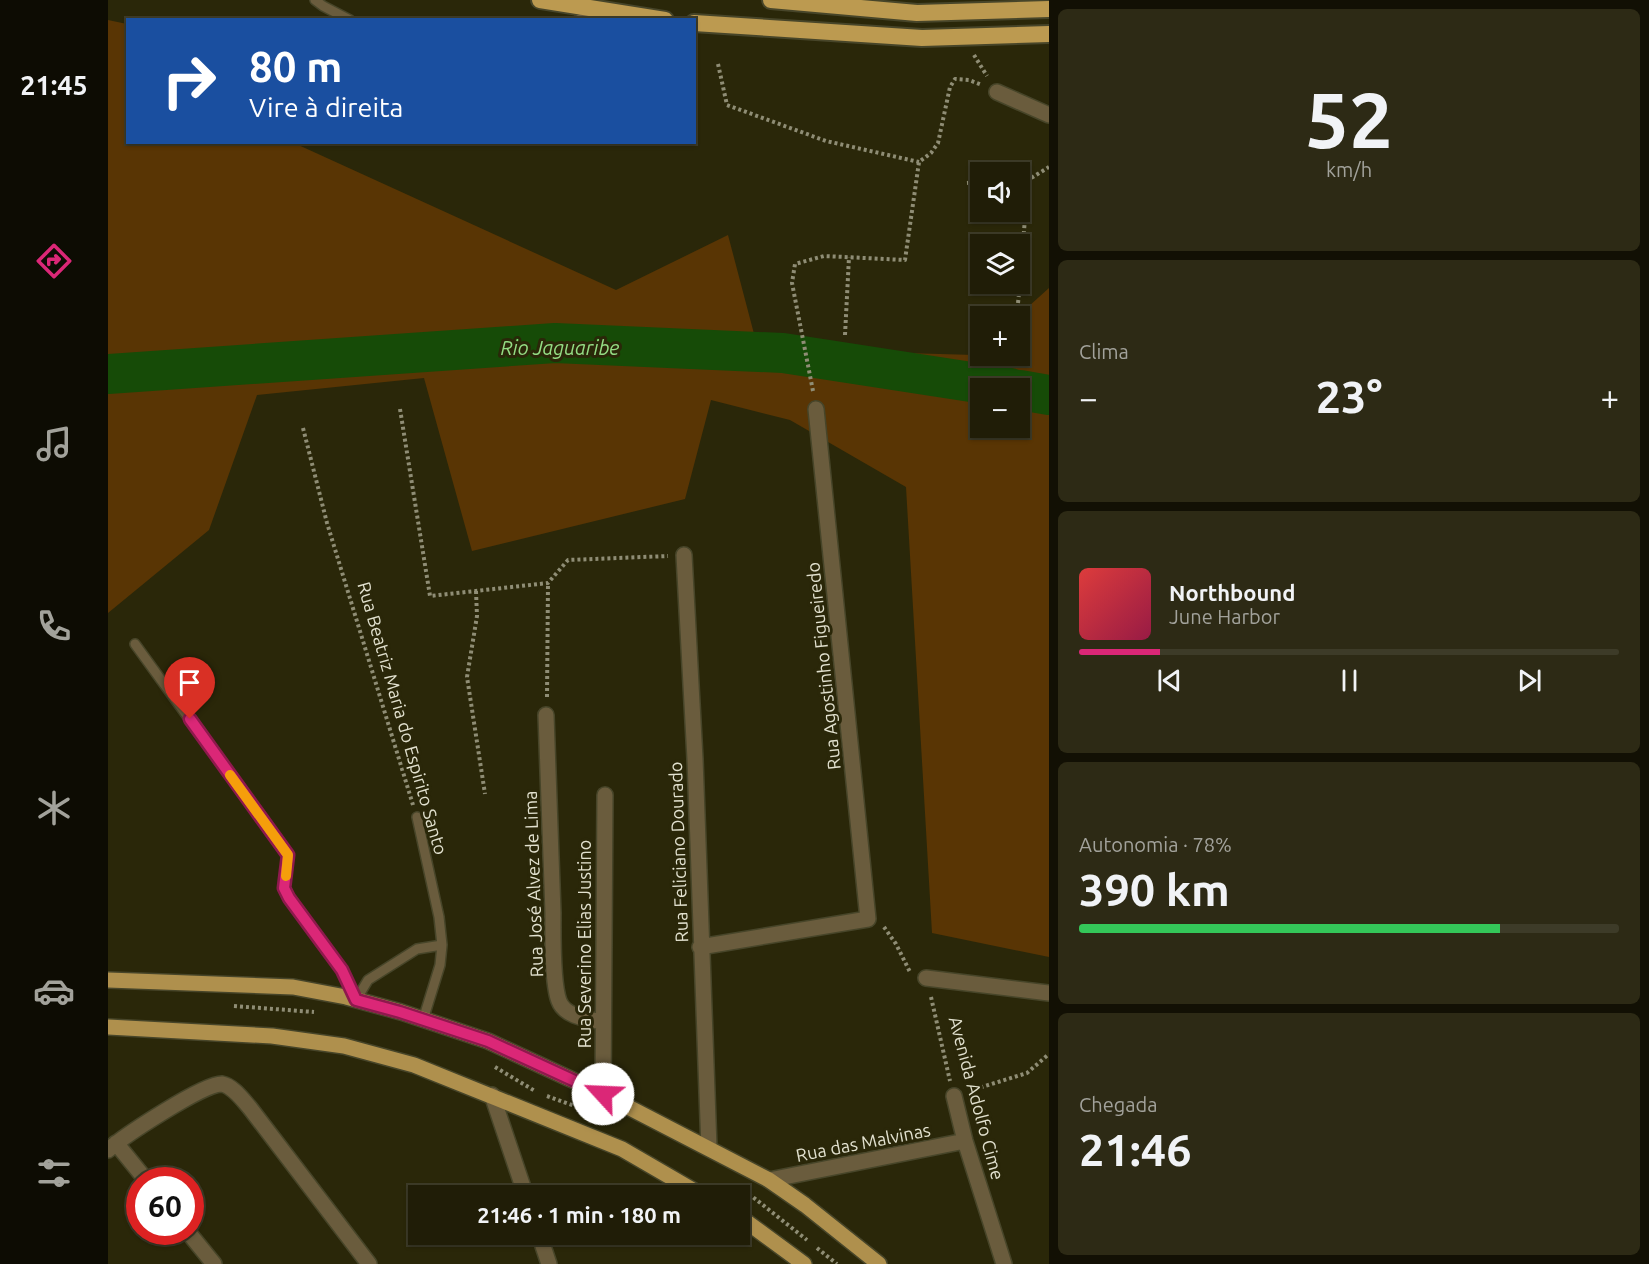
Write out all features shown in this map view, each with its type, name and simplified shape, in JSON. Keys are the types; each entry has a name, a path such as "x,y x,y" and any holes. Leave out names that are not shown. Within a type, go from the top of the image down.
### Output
{"highway":[{"path":"540,0 653,18"},
{"path":"771,0 917,14 1049,9"},
{"path":"696,23 922,38 1049,34"}],"main road":[{"path":"108,980 293,987 356,1000 488,1041 603,1094 769,1180 805,1205 879,1264"},
{"path":"108,1027 272,1036 344,1046 414,1065 622,1149 684,1185"},
{"path":"750,1224 804,1264"}],"street":[{"path":"997,92 1049,115"},
{"name":"Rua Agostinho Figueiredo","path":"816,410 868,919"},
{"name":"Rua Feliciano Dourado","path":"684,555 695,759 709,1148"},
{"name":"Rua José Alvez de Lima","path":"546,715 554,952 559,1001 569,1012 584,1019 603,1022"},
{"name":"Rua Severino Elias Justino","path":"603,1094 605,795"},
{"path":"700,947 868,919"},
{"path":"926,978 1049,993"},
{"path":"133,1167 112,1147 180,1102 213,1085 224,1084 250,1108 369,1264"},
{"path":"492,1095 522,1185"},
{"name":"Avenida Adolfo Cime","path":"954,1096 965,1141 1004,1264"},
{"name":"Rua das Malvinas","path":"769,1180 965,1141"},
{"path":"199,1245 214,1264"},
{"path":"543,1245 549,1264"}],"lane":[{"path":"315,0 346,18"},
{"path":"582,18 599,9"},
{"path":"135,644 288,855 284,888 342,970 356,1000"},
{"name":"Rua Beatriz Maria do Espirito Santo","path":"417,818 439,917 442,945 440,965 423,1020"},
{"path":"356,1000 368,980 417,949 442,945"}],"path":[{"path":"962,37 997,92"},
{"path":"718,64 727,105 826,141 919,162"},
{"path":"813,392 792,284 795,264 824,256 905,260 919,162 931,153 938,143 950,87 955,79 969,80 997,92"},
{"path":"1030,179 1049,168"},
{"path":"845,335 849,257"},
{"path":"1018,303 1019,294"},
{"path":"399,409 430,596 548,583"},
{"name":"Rua Beatriz Maria do Espirito Santo","path":"303,428 327,523 417,818"},
{"path":"546,715 548,583 568,560 684,555"},
{"path":"476,591 477,616 467,676 485,794"},
{"path":"868,919 881,924 888,932 910,974 926,978"},
{"name":"Avenida Adolfo Cime","path":"926,978 954,1096"},
{"path":"954,1096 1027,1073 1049,1054"}],"shaded area":[{"path":"108,20 126,24 126,144 296,144 616,290 728,235 758,349 970,355 970,366 1030,366 1029,306 1049,288 1049,957 932,933 906,487 790,420 711,400 685,499 472,551 424,378 257,395 209,530 108,613"}],"waterway":[{"name":"Rio Jaguaribe","path":"108,374 555,343 783,353 970,382"},
{"name":"Rio Jaguaribe","path":"1030,392 1049,395"}],"slow traffic":[{"path":"230,775 288,855 286,876"}],"route":[{"path":"190,719 288,855 284,888 342,970 356,1000 488,1041 603,1094"}]}
